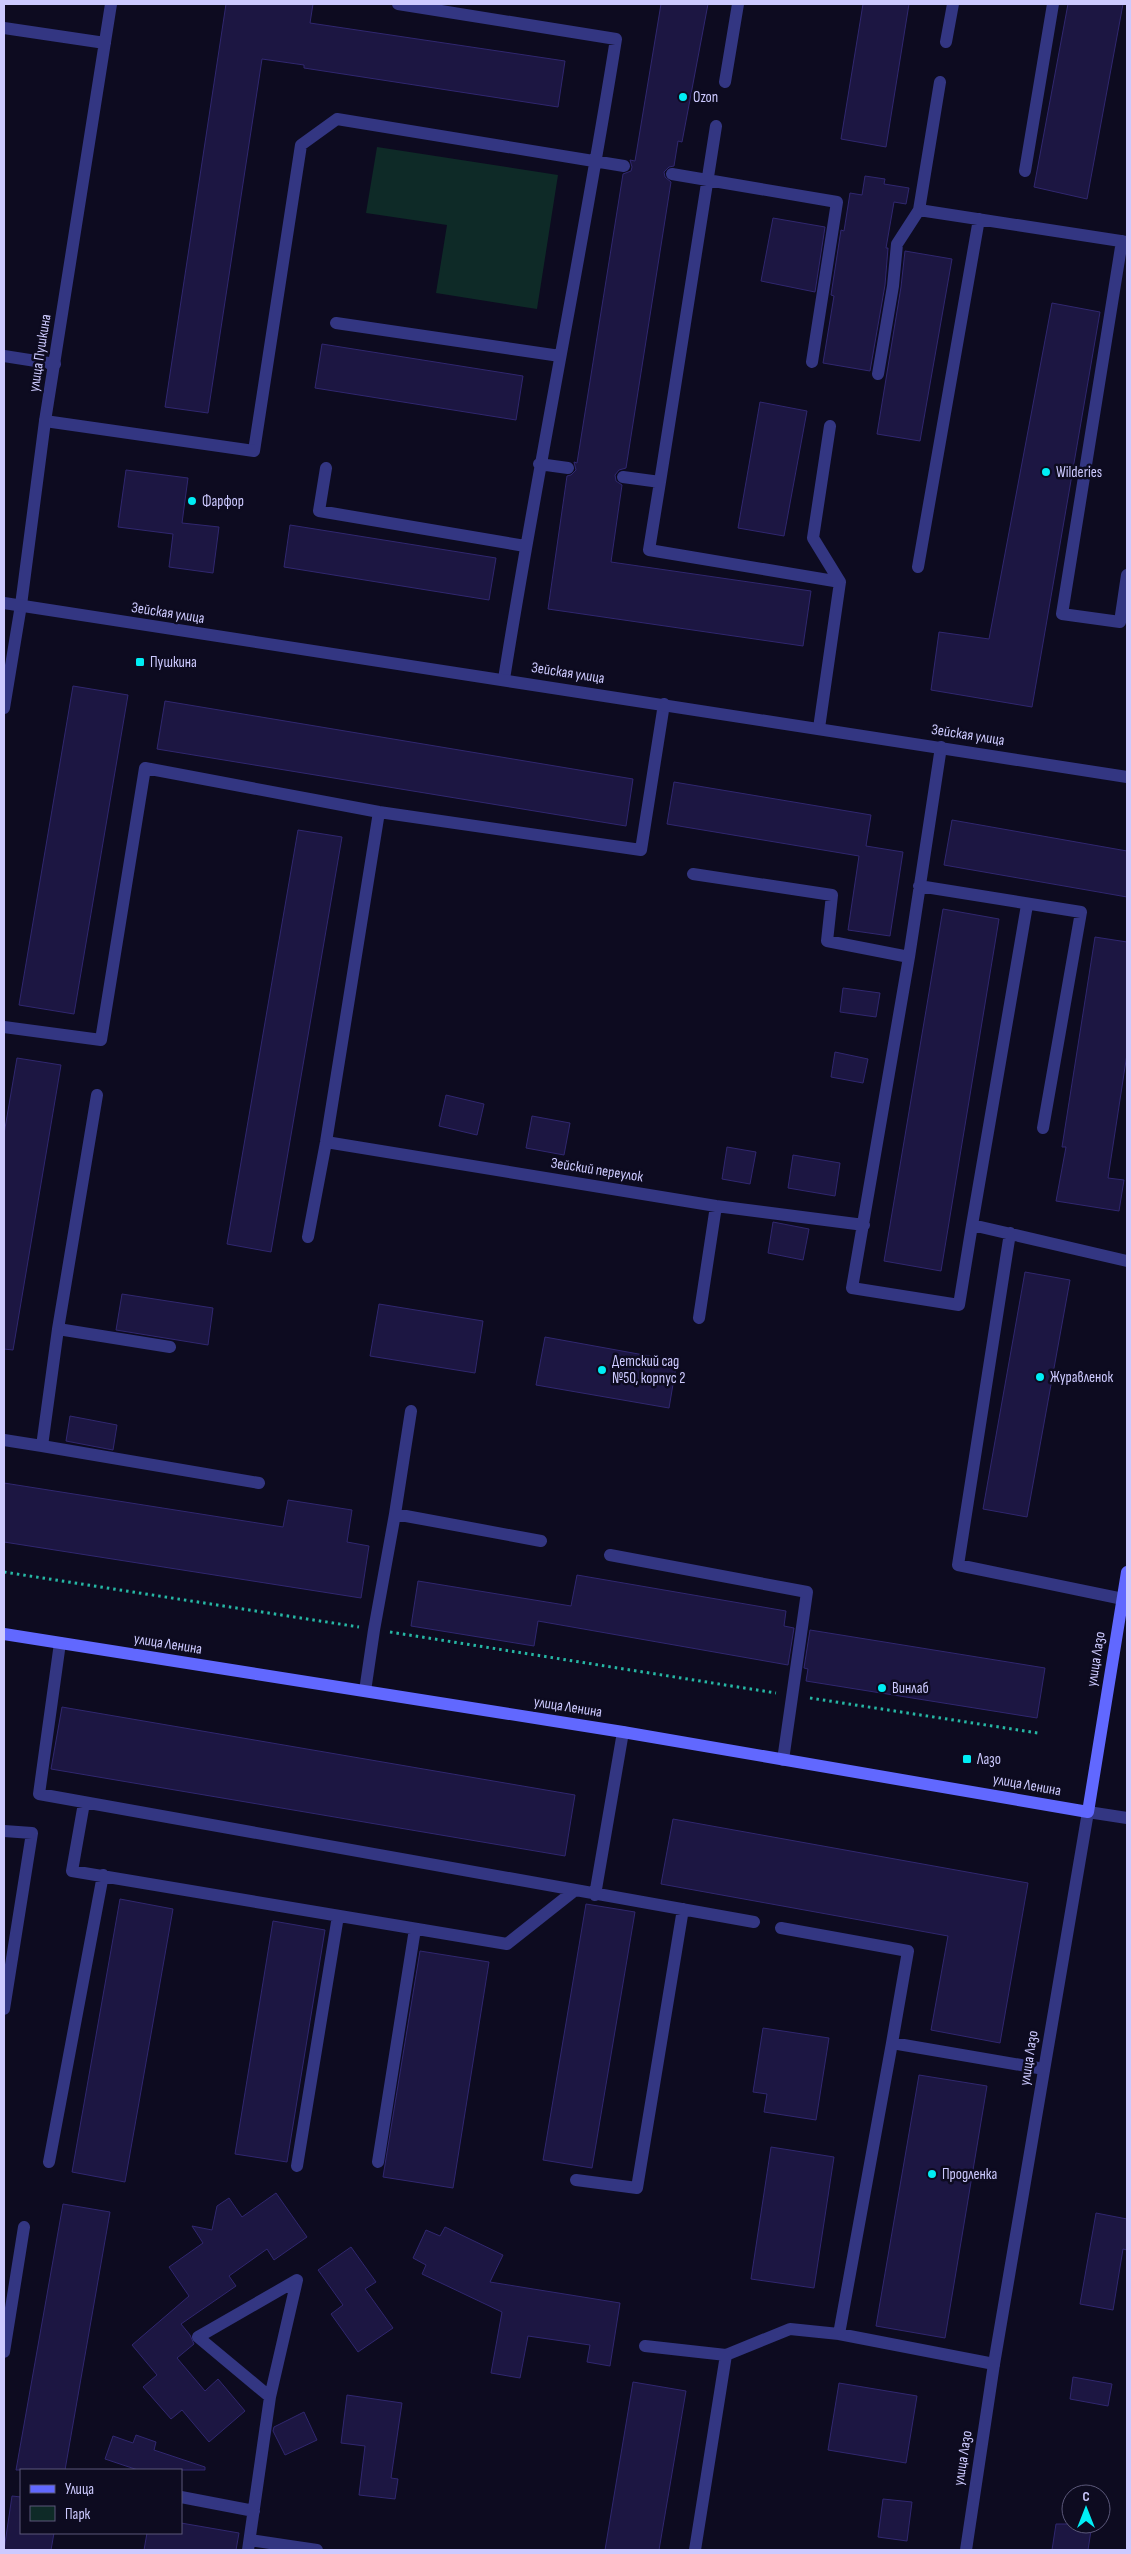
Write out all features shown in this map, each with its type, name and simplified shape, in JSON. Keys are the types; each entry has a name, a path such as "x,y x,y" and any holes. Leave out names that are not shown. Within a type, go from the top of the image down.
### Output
{"main road":[{"name":"улица Лазо","path":"1088,1812 1127,1572"},
{"name":"улица Ленина","path":"4,1634 624,1732 1088,1812"}],"street":[{"name":"улица Пушкина","path":"4,708 21,605 45,422 112,4"},
{"path":"398,4 616,39 596,161 539,464 504,679"},
{"path":"725,82 738,4"},
{"path":"946,42 953,4"},
{"path":"1025,171 1053,4"},
{"path":"4,28 105,43"},
{"path":"878,374 893,286 897,244 919,210 940,82"},
{"path":"45,422 254,451 301,145 337,119 624,166"},
{"path":"716,126 649,550 840,582"},
{"path":"672,174 837,202 812,362"},
{"path":"919,210 1125,241 1062,614 1120,622 1127,574"},
{"path":"918,567 979,220"},
{"path":"336,323 560,356"},
{"path":"4,356 54,364"},
{"path":"819,728 840,582 813,538 830,426"},
{"path":"539,464 568,468"},
{"path":"326,468 319,511 525,546"},
{"path":"624,477 660,482"},
{"name":"Зейская улица","path":"4,603 160,629 504,679 1127,777"},
{"path":"4,1027 101,1040 145,768 379,812 641,850 664,704"},
{"path":"941,747 909,957 852,1288 959,1305 1027,905"},
{"path":"308,1237 326,1142 379,812"},
{"path":"693,874 832,895 827,941 909,957"},
{"path":"919,886 1027,905 1081,912 1043,1128"},
{"path":"42,1446 58,1329 97,1095"},
{"name":"Зейский переулок","path":"326,1142 716,1206 864,1224"},
{"path":"699,1318 716,1206"},
{"path":"972,1224 1127,1261"},
{"path":"1010,1233 958,1565 1123,1599"},
{"path":"58,1329 170,1347"},
{"path":"365,1691 411,1411"},
{"path":"4,1440 259,1483"},
{"path":"395,1514 540,1541"},
{"path":"610,1555 807,1592 783,1760"},
{"path":"60,1643 39,1794 754,1922"},
{"path":"595,1895 624,1732"},
{"path":"84,1803 72,1870 507,1944 574,1891"},
{"name":"улица Ленина","path":"1088,1812 1127,1818"},
{"name":"улица Лазо","path":"966,2550 994,2364 1088,1812"},
{"path":"4,1831 32,1833 4,2009"},
{"path":"49,2162 103,1875"},
{"path":"576,2180 637,2188 683,1908"},
{"path":"297,2166 338,1916"},
{"path":"781,1928 908,1951 838,2334"},
{"path":"378,2162 414,1929"},
{"path":"892,2043 1044,2069"},
{"path":"4,2352 24,2227"},
{"path":"270,2397 198,2338 297,2280 270,2397 249,2545 317,2550"},
{"path":"644,2346 726,2355 790,2329 838,2334 994,2364"},
{"path":"695,2550 726,2355"},
{"path":"182,2497 254,2511"}],"path":[{"path":"4,1572 1038,1733"}],"green space":[{"path":"377,147 558,175 537,309 436,293 447,225 366,213"}],"building":[{"path":"226,4 313,4 310,23 565,61 558,107 304,68 304,65 262,59 208,413 165,407"},
{"path":"661,4 708,4 682,142 678,141 674,166 669,167 664,172 665,177 671,182 626,468 619,470 615,475 616,481 622,485 611,562 811,591 803,646 548,609 567,476 576,470 574,462 577,463 623,174 631,171 630,160 635,161"},
{"path":"863,4 909,4 886,147 841,139"},
{"path":"1068,4 1123,4 1087,199 1034,187"},
{"path":"865,176 885,179 884,184 909,188 906,204 894,202 886,248 888,248 885,285 870,371 823,363 834,296 831,295 841,230 844,231 850,193 862,195"},
{"path":"773,218 825,227 815,292 761,281"},
{"path":"905,251 952,259 920,441 877,434"},
{"name":"Wilderies","path":"1052,303 1100,312 1032,707 931,690 939,632 989,639"},
{"path":"322,344 523,376 516,420 315,388"},
{"path":"760,402 807,411 784,536 738,528"},
{"path":"126,470 188,478 182,523 219,527 213,573 169,567 173,534 118,527"},
{"path":"290,525 496,558 489,600 284,567"},
{"path":"73,686 128,695 74,1014 19,1005"},
{"path":"165,701 633,779 626,826 157,749"},
{"path":"674,782 871,815 866,846 903,852 890,936 848,930 859,856 667,824"},
{"path":"952,820 1127,851 1127,897 944,865"},
{"path":"298,830 342,837 271,1252 227,1244"},
{"path":"943,909 999,919 941,1271 884,1261"},
{"path":"1095,937 1127,942 1127,1054 1108,1178 1124,1180 1119,1211 1056,1201 1066,1147 1062,1147"},
{"path":"843,988 880,993 876,1017 840,1012"},
{"path":"835,1052 868,1059 863,1083 831,1077"},
{"path":"17,1058 61,1065 13,1350 4,1349 4,1134"},
{"path":"446,1095 484,1104 477,1135 439,1126"},
{"path":"532,1116 570,1123 564,1155 526,1148"},
{"path":"727,1147 756,1152 750,1184 722,1179"},
{"path":"793,1155 840,1163 835,1196 788,1188"},
{"path":"773,1222 809,1229 803,1260 768,1253"},
{"path":"1025,1272 1070,1280 1027,1517 983,1509"},
{"path":"122,1294 213,1308 208,1345 116,1330"},
{"path":"379,1304 483,1321 475,1373 370,1356"},
{"path":"545,1337 677,1361 669,1408 536,1385"},
{"path":"70,1416 117,1425 113,1450 66,1441"},
{"path":"4,1483 283,1527 288,1500 352,1510 347,1542 369,1546 361,1598 4,1542"},
{"path":"577,1575 786,1611 784,1626 794,1628 788,1665 538,1621 534,1646 411,1626 418,1581 571,1606"},
{"path":"810,1630 1045,1668 1037,1718 806,1681 808,1669 804,1668"},
{"path":"62,1707 575,1795 565,1856 51,1769"},
{"path":"673,1819 1028,1883 1000,2043 931,2030 948,1936 661,1884"},
{"path":"120,1899 173,1909 125,2182 72,2172"},
{"path":"586,1904 635,1912 592,2168 543,2160"},
{"path":"273,1921 325,1930 287,2162 235,2154"},
{"path":"420,1951 489,1962 453,2188 383,2177"},
{"path":"763,2028 829,2038 816,2120 764,2112 767,2094 753,2092"},
{"path":"919,2075 987,2086 945,2338 876,2326"},
{"path":"771,2147 834,2157 814,2288 751,2279"},
{"path":"276,2193 307,2237 274,2260 267,2249 229,2276 236,2286 181,2324 190,2335 194,2344 177,2358 205,2391 218,2379 245,2411 209,2442 182,2410 171,2419 143,2387 157,2375 132,2345 189,2296 169,2267 203,2243 192,2226 212,2230 217,2206 229,2198 242,2217"},
{"path":"63,2204 110,2212 65,2469 16,2470"},
{"path":"1096,2213 1127,2219 1127,2250 1123,2249 1113,2310 1080,2304"},
{"path":"445,2227 503,2255 490,2282 620,2303 610,2366 587,2362 590,2345 528,2336 520,2378 491,2373 502,2312 422,2274 426,2265 413,2258 426,2230 440,2236"},
{"path":"351,2247 376,2282 365,2289 393,2328 358,2352 331,2314 343,2305 318,2270"},
{"path":"1073,2377 1112,2384 1108,2406 1070,2399"},
{"path":"633,2382 686,2391 659,2550 605,2550"},
{"path":"839,2383 917,2396 906,2463 828,2450"},
{"path":"347,2395 402,2403 391,2478 398,2479 395,2499 359,2495 365,2446 341,2443"},
{"path":"304,2412 317,2440 285,2455 273,2431 274,2427"},
{"path":"136,2435 156,2442 154,2450 205,2467 205,2470 135,2469 105,2459 113,2436 133,2443"},
{"path":"12,2496 20,2497 20,2534 54,2534 51,2550 4,2550"},
{"path":"883,2499 912,2502 907,2541 878,2537"},
{"path":"182,2523 239,2533 236,2550 144,2550 147,2534 182,2534"},
{"path":"1056,2524 1061,2524 1061,2534 1090,2534 1088,2550 1052,2550"}],"place":[{"name":"Ozon","path":"683,97"},
{"name":"Wilderies","path":"1046,472"},
{"name":"Фарфор","path":"192,501"},
{"name":"Пушкина","path":"140,662"},
{"name":"Детский сад №50, корпус 2","path":"602,1370"},
{"name":"Журавленок","path":"1040,1377"},
{"name":"Винлаб","path":"882,1688"},
{"name":"Лазо","path":"967,1759"},
{"name":"Продленка","path":"932,2174"}]}
